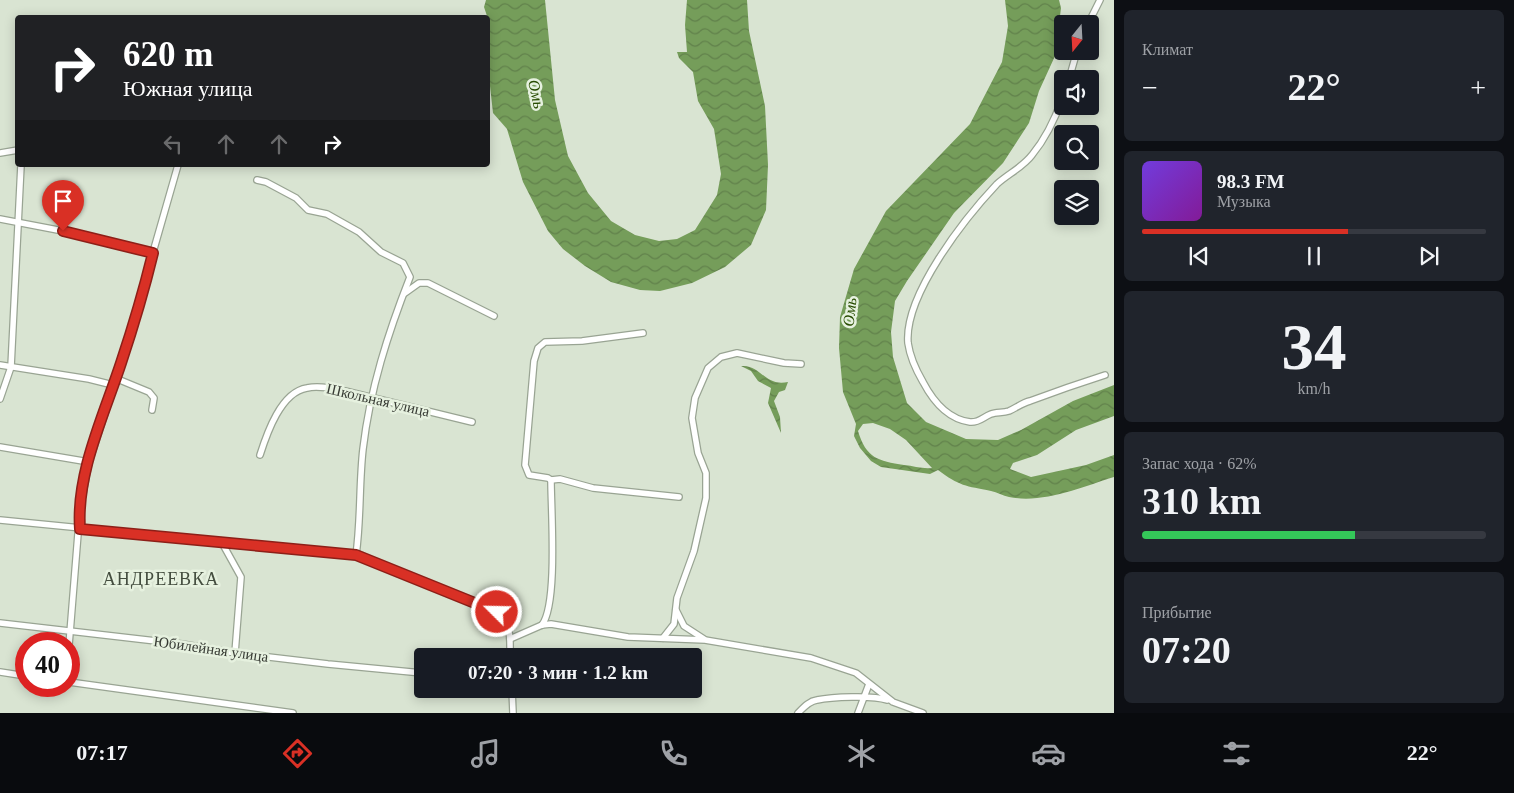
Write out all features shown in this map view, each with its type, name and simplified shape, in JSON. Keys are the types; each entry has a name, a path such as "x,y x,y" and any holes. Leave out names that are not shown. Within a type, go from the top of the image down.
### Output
{"street":[{"path":"1092,15 1100,0"},
{"path":"1055,115 1041,144 1030,158 998,184 986,198 950,244 928,278 915,300 909,326 908,342 910,356 931,396 947,413 957,419 970,422 977,422 991,414 1007,411 1027,402 1105,375"},
{"path":"0,153 15,150"},
{"path":"0,399 11,367 21,167"},
{"path":"70,631 80,529 80,509 89,462 177,167"},
{"path":"257,180 266,182 296,198 308,210 327,214 358,232 381,252 403,263 410,277 378,368 372,398 363,451 356,555"},
{"path":"0,218 153,253"},
{"path":"404,294 419,283 428,283 494,316"},
{"path":"643,333 582,341 545,342 538,348 534,361 525,465 529,475 551,480 560,479 593,488 679,497"},
{"path":"663,638 673,628 675,608 696,544 706,498 706,472 698,453 692,418 695,398 708,368 720,357 737,353 784,363 801,364"},
{"path":"0,365 89,379 112,385"},
{"path":"115,378 149,392 154,398 152,410"},
{"name":"Школьная улица","path":"260,455 282,407 293,394 301,389 326,387 472,422"},
{"path":"0,447 89,462"},
{"path":"542,625 548,612 551,569 551,480"},
{"path":"0,520 356,555 497,612 506,621 510,648"},
{"path":"221,541 241,577 235,653"},
{"path":"675,608 684,626 706,640"},
{"name":"Юбилейная улица","path":"0,623 182,644 235,653 414,672"},
{"path":"510,639 542,625 570,626 628,637 706,640 811,658 856,673 893,702"},
{"path":"0,672 15,674"},
{"path":"80,684 293,713"},
{"path":"858,713 869,684"},
{"path":"798,713 807,704 817,700 872,696 923,713"},
{"path":"512,698 513,713"}],"water":[{"name":"Омь","path":"486,0 545,0 555,100 568,156 588,193 611,221 635,235 659,241 677,239 695,230 717,195 721,174 714,129 698,101 693,72 679,58 677,52 687,52 685,25 687,0 747,0 749,31 765,106 768,165 766,210 751,245 725,267 692,283 660,291 640,290 611,282 585,266 563,249 548,231 523,182 507,129 493,113 490,86 490,15 487,15 484,7"},
{"name":"Омь","path":"1005,0 1059,0 1060,15 1054,15 1054,58 1039,91 1029,123 1003,163 954,213 907,281 895,301 891,332 893,357 907,403 926,422 966,439 998,440 1021,430 1073,401 1114,385 1114,416 1076,430 1037,455 1013,463 1010,469 1031,477 1086,465 1114,455 1114,477 1076,490 1022,499 957,482 938,470 930,474 881,467 871,461 860,448 854,436 856,424 843,392 839,348 840,317 854,269 886,211 970,124 1002,62 1008,26","holes":["873,423 890,429 906,440 932,468 921,468 880,460 869,453 858,431 863,424"]},
{"path":"741,366 753,368 773,381 780,383 788,382 785,390 779,392 774,401 780,417 781,433 768,403 771,388 758,381 751,371"}],"district":[{"name":"АНДРЕЕВКА","path":"161,579"}],"route":[{"path":"63,231 153,253 148,276 89,462 80,509 80,529 356,555 385,565 497,612"}]}
